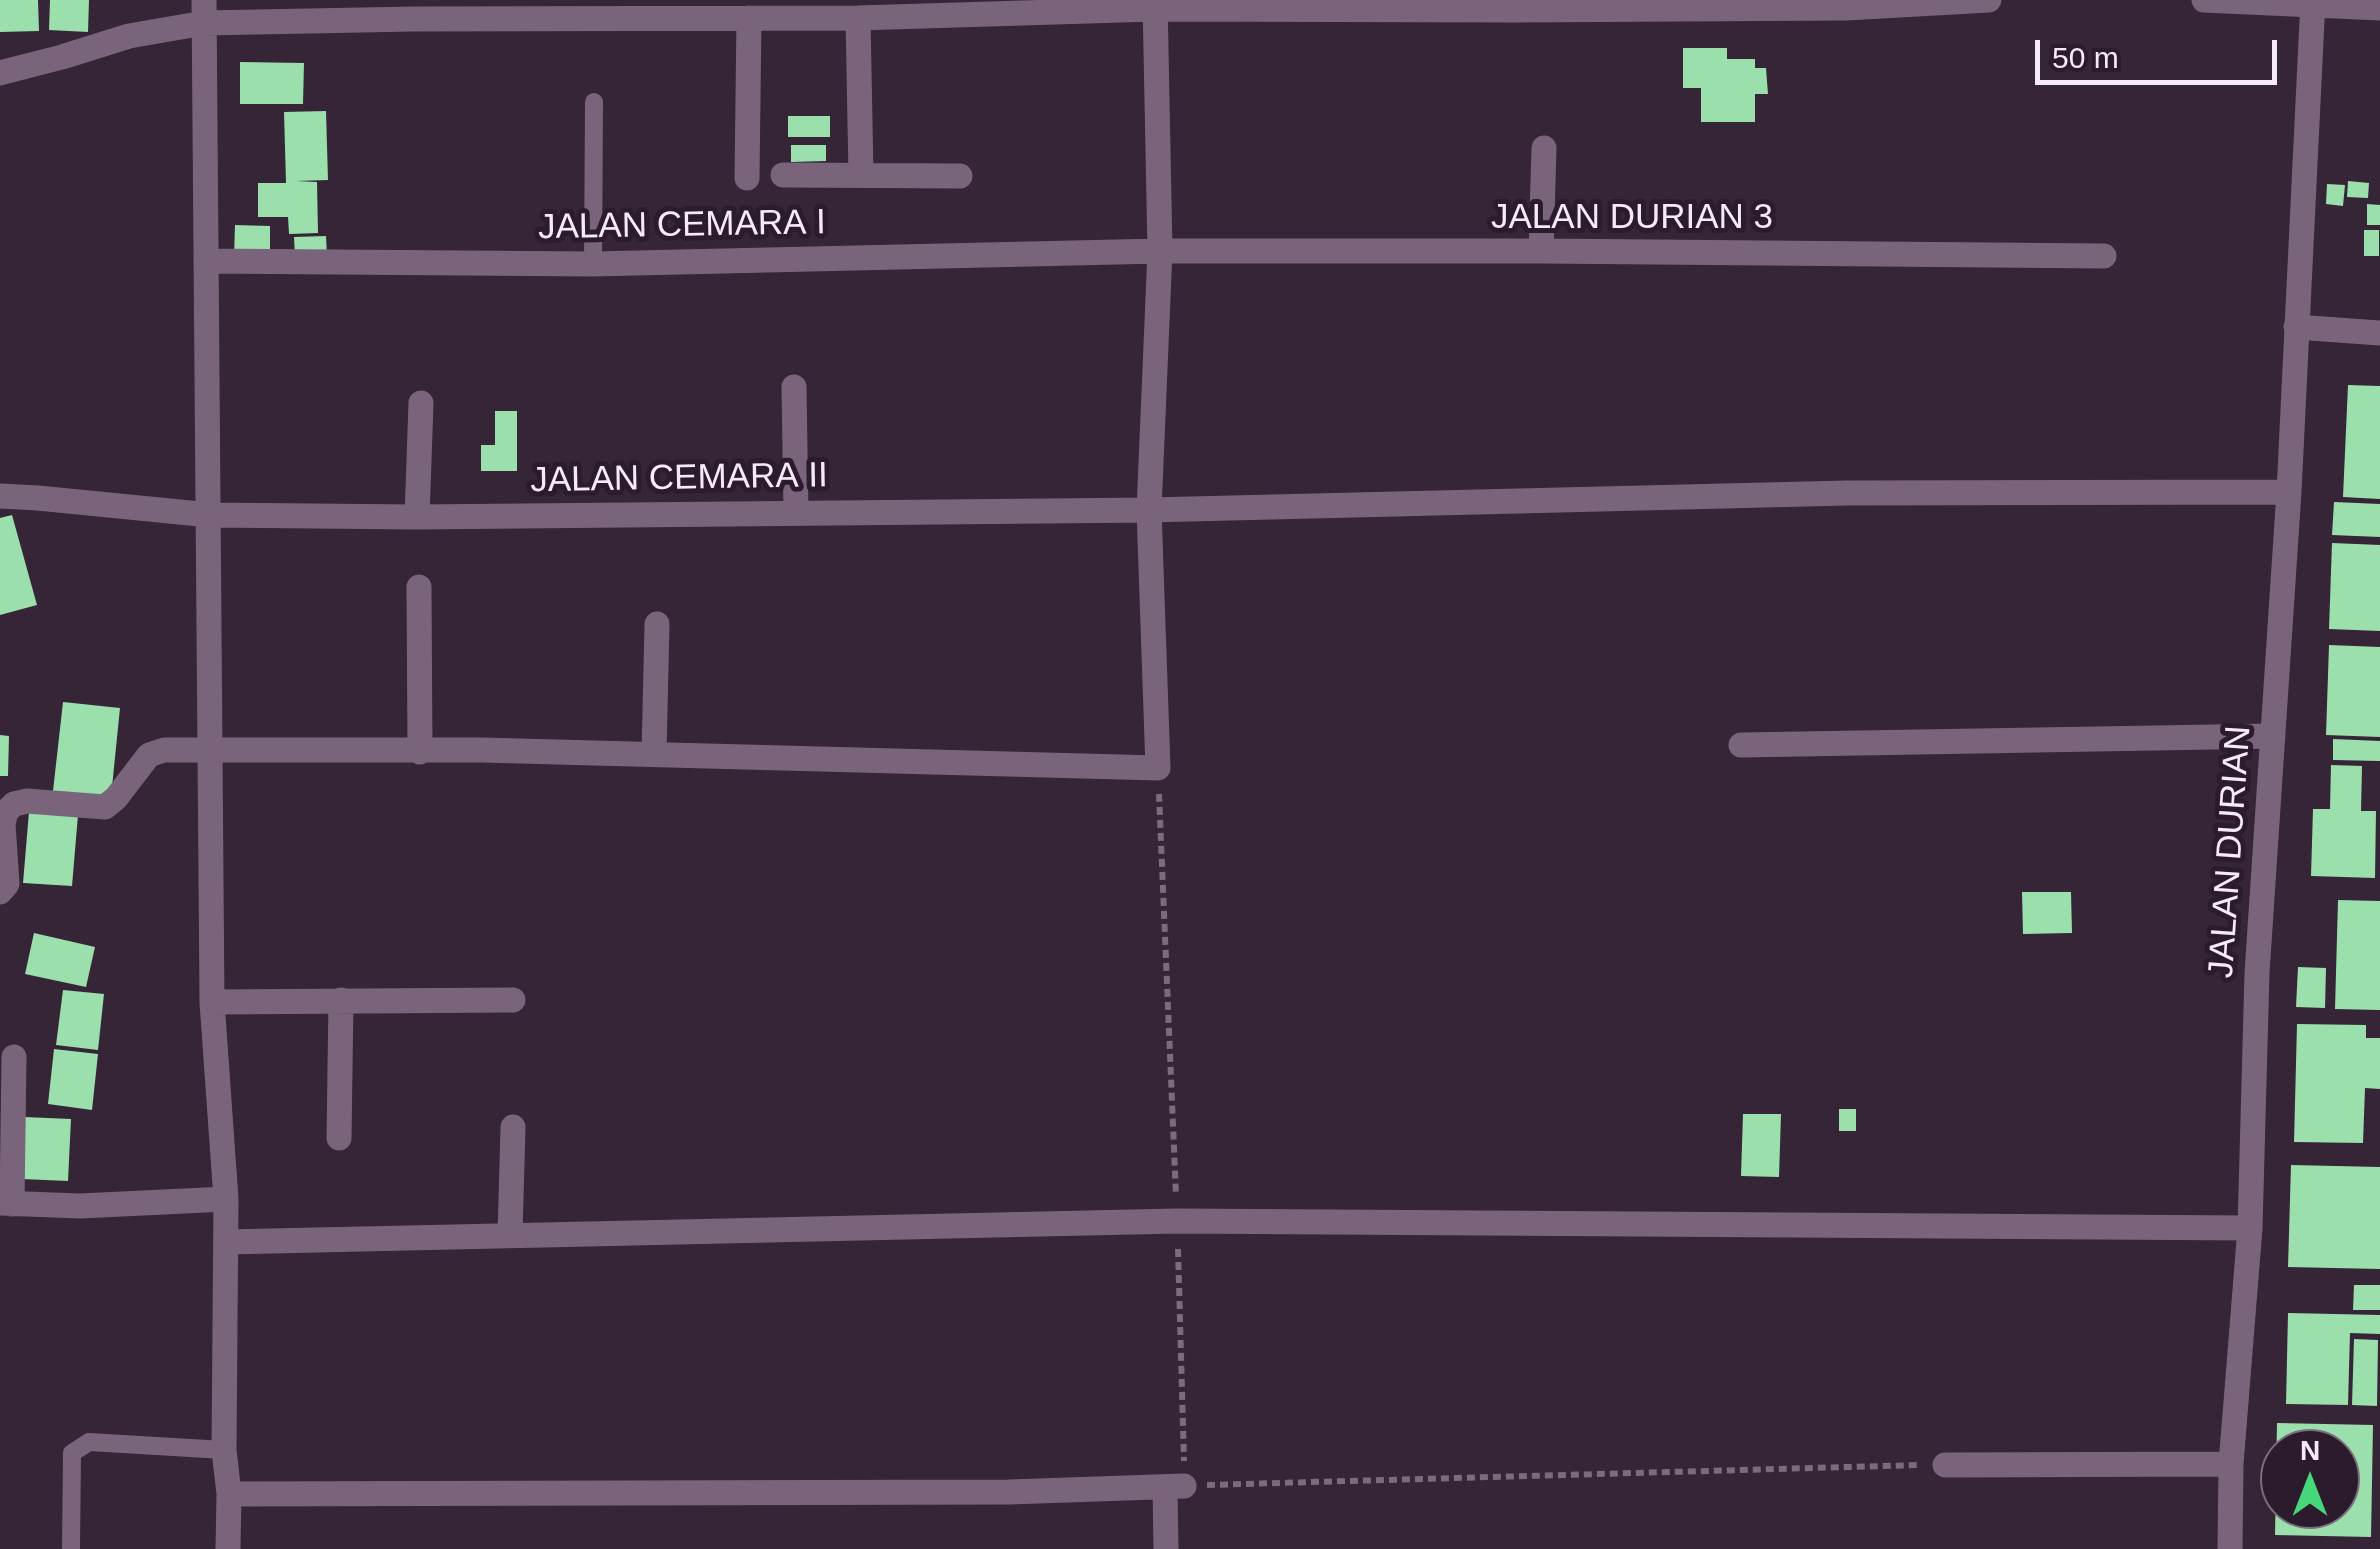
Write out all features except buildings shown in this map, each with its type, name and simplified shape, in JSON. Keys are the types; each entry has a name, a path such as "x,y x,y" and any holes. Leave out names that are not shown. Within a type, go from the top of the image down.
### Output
{"street":[{"path":"0,73 204,11 414,19 858,18 1154,4 1514,10 1827,8 1990,0"},
{"path":"2204,0 2380,8"},
{"name":"JALAN DURIAN","path":"2230,1549 2231,1464 2250,1228 2258,973 2290,492 2313,2"},
{"path":"0,892 7,884 4,824 6,812 14,804 28,801 105,807 149,755 164,750 482,750 1158,768 1148,510 1160,252 1154,4"},
{"path":"204,11 212,1002 226,1199 224,1450 229,1494 228,1549"},
{"path":"747,178 749,18"},
{"path":"858,18 862,175"},
{"path":"1541,252 1544,148"},
{"path":"784,175 960,176"},
{"name":"JALAN DURIAN 3","path":"1160,252 2104,256"},
{"name":"JALAN CEMARA I","path":"206,261 593,264 1160,252"},
{"path":"2296,327 2380,332"},
{"path":"794,387 796,513"},
{"path":"417,516 421,403"},
{"name":"JALAN CEMARA II","path":"0,496 210,515 417,516 1148,510 1847,493 2290,492"},
{"path":"419,587 420,752"},
{"path":"654,754 657,624"},
{"path":"1741,745 2273,736"},
{"path":"338,1138 341,1000"},
{"path":"212,1002 513,1000"},
{"path":"14,1058 6,1204 80,1206 226,1199"},
{"path":"510,1235 514,1127"},
{"path":"226,1242 1177,1221 2250,1228"},
{"path":"1945,1465 2231,1464"},
{"path":"229,1494 1009,1492 1175,1487 1166,1549"}],"lane":[{"path":"593,264 594,102"},
{"path":"71,1549 72,1453 81,1447 90,1442 224,1450"}],"path":[{"path":"1158,768 1177,1221 1175,1487 1945,1465"}]}
